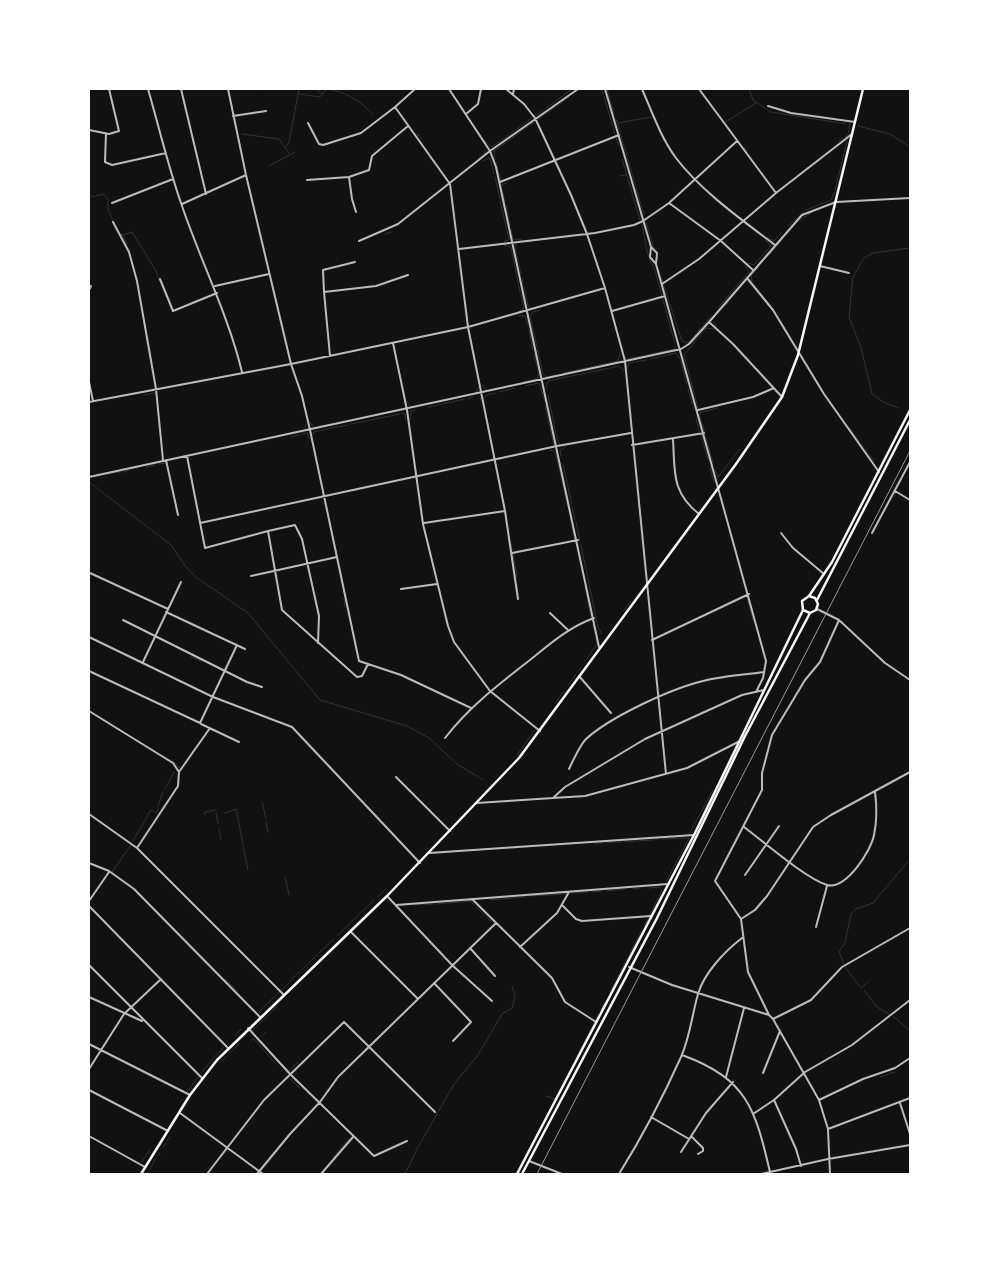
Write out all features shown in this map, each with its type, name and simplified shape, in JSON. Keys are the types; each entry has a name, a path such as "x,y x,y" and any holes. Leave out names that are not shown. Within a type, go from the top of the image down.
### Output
{"main road":[{"path":"141,1174 190,1095 228,1048 387,896 519,758 599,647 765,426 779,404 798,355 863,89"},
{"path":"522,1174 629,967 657,918 746,736 810,613 817,608 817,600 892,451 910,410"},
{"path":"517,1174 694,835 803,610 802,601 809,596 824,574 879,472 910,420"},
{"path":"809,596 817,600"},
{"path":"803,610 810,613"}],"street":[{"path":"89,130 106,133 118,132 120,129 109,89"},
{"path":"148,89 181,204 215,286 242,372"},
{"path":"181,89 206,194"},
{"path":"228,89 269,274 291,364 302,396 310,430 358,661 401,675 471,708"},
{"path":"308,123 319,144 323,145 361,133 415,89"},
{"path":"450,89 490,151 500,182 578,540 599,647"},
{"path":"466,114 478,104 481,89"},
{"path":"506,89 535,118 556,162 587,234 606,288 625,361 666,774"},
{"path":"513,94 514,89"},
{"path":"359,241 398,224 490,151 578,89"},
{"path":"605,89 651,247 650,257 656,264"},
{"path":"642,89 662,134 675,157 696,179 743,221 775,245"},
{"path":"699,89 776,193"},
{"path":"768,106 791,114 855,122"},
{"path":"395,107 450,184 468,327 505,511 518,599"},
{"path":"233,116 266,111"},
{"path":"307,180 349,177 369,170 372,156 408,126"},
{"path":"106,133 105,162 107,164 112,165 166,153"},
{"path":"662,284 680,274 776,193 852,134"},
{"path":"500,182 556,162 619,135"},
{"path":"459,249 587,234 644,221 669,203 737,141"},
{"path":"181,204 246,175"},
{"path":"349,177 356,212"},
{"path":"112,203 173,179"},
{"path":"89,477 407,410 681,349 689,344 709,322 802,215 836,202 910,198"},
{"path":"669,203 720,241 753,270"},
{"path":"113,222 129,252 137,280 156,389 165,461 178,515"},
{"path":"651,247 657,253 656,264 749,594 766,661 756,692"},
{"path":"330,356 323,270 355,262"},
{"path":"820,266 849,273"},
{"path":"215,286 269,274"},
{"path":"324,292 376,286 408,274"},
{"path":"747,278 773,310 798,355 879,472"},
{"path":"160,279 172,311 217,293"},
{"path":"89,290 90,286"},
{"path":"89,402 291,364 468,327 606,288"},
{"path":"612,311 665,296"},
{"path":"709,322 782,397"},
{"path":"393,343 407,410 423,524 448,626 454,642 490,691 540,730"},
{"path":"89,382 93,401"},
{"path":"698,410 753,397 774,388"},
{"path":"200,523 557,446 631,433"},
{"path":"632,445 704,433"},
{"path":"673,439 677,488 686,503 699,514"},
{"path":"741,448 745,451"},
{"path":"187,456 205,548 268,531 296,526 302,539 319,616 318,643"},
{"path":"872,533 910,462"},
{"path":"895,491 910,500"},
{"path":"423,524 505,511"},
{"path":"268,531 282,610 357,677 362,676 368,664"},
{"path":"782,534 793,548 824,574"},
{"path":"512,553 578,540"},
{"path":"252,576 337,557"},
{"path":"90,573 245,649"},
{"path":"143,662 181,582"},
{"path":"401,589 437,584"},
{"path":"652,640 749,594"},
{"path":"817,608 839,620 885,664 910,680"},
{"path":"550,613 568,630"},
{"path":"445,738 471,708 490,691 568,630 594,618"},
{"path":"123,620 262,687"},
{"path":"830,1174 828,1129 819,1100 806,1072 769,1015 748,972 741,919 716,881 762,790 762,773 772,735 805,680 820,662 839,620"},
{"path":"89,638 143,662 213,697 292,727 420,862"},
{"path":"200,723 237,645"},
{"path":"89,671 239,742"},
{"path":"569,769 586,739 613,720 658,698 702,681 764,672"},
{"path":"579,676 611,713"},
{"path":"553,798 581,777 661,731 742,695 764,690"},
{"path":"89,711 174,763 179,772"},
{"path":"137,848 178,786 179,772 210,728"},
{"path":"477,803 585,796 687,768 738,742"},
{"path":"741,919 755,910 813,827 831,815 910,772"},
{"path":"396,777 450,831"},
{"path":"744,827 790,862 827,885 833,885 844,880 862,861 874,836 877,811 875,792"},
{"path":"89,814 137,848 283,994"},
{"path":"745,875 779,826"},
{"path":"429,853 694,835"},
{"path":"89,863 109,871 134,889 260,1017"},
{"path":"89,901 109,871"},
{"path":"396,905 668,884"},
{"path":"816,927 827,885"},
{"path":"520,947 563,906 570,891"},
{"path":"387,896 452,965 492,1001"},
{"path":"472,899 552,978 566,1002 596,1022"},
{"path":"89,906 228,1048"},
{"path":"563,906 576,919 582,921 652,916"},
{"path":"258,1173 320,1102 338,1077 496,923"},
{"path":"773,1019 811,1000 842,967 910,928"},
{"path":"350,931 418,999"},
{"path":"619,1174 651,1117 682,1055 698,993 718,962 730,948 743,938"},
{"path":"470,948 494,976"},
{"path":"89,965 202,1078"},
{"path":"629,967 698,993 769,1015"},
{"path":"89,1069 124,1014 161,979"},
{"path":"434,983 470,1021 453,1041"},
{"path":"89,997 144,1022"},
{"path":"753,1114 774,1100 806,1072 852,1045 910,1000"},
{"path":"726,1077 744,1008"},
{"path":"207,1174 264,1100 344,1022 435,1112"},
{"path":"248,1028 290,1074 375,1157 407,1141"},
{"path":"763,1073 781,1031"},
{"path":"89,1044 190,1095"},
{"path":"682,1055 704,1064 726,1077 733,1082 744,1096 761,1136 770,1172"},
{"path":"819,1100 863,1079 895,1068 910,1058"},
{"path":"681,1152 706,1114 733,1082"},
{"path":"89,1090 168,1131"},
{"path":"828,1129 910,1098"},
{"path":"774,1100 796,1149 801,1166"},
{"path":"900,1102 910,1134"},
{"path":"180,1113 227,1147 258,1173 262,1174"},
{"path":"651,1117 690,1138 703,1148 703,1151 698,1154"},
{"path":"89,1136 145,1167"},
{"path":"321,1174 353,1137"},
{"path":"761,1174 828,1159 910,1145"},
{"path":"529,1162 562,1174"},
{"path":"825,1174 829,1171"}],"waterway":[{"path":"285,148 289,142 299,89"},
{"path":"315,89 323,94"},
{"path":"299,94 320,97 327,89"},
{"path":"329,89 353,98 373,115"},
{"path":"546,108 572,89"},
{"path":"575,92 580,89"},
{"path":"601,89 603,94"},
{"path":"607,89 614,114"},
{"path":"749,89 753,100 771,112 846,124"},
{"path":"604,96 615,135"},
{"path":"557,106 569,97"},
{"path":"724,123 756,103"},
{"path":"537,120 555,107"},
{"path":"534,116 544,110"},
{"path":"502,140 533,117"},
{"path":"618,123 651,117"},
{"path":"652,117 655,117 660,129"},
{"path":"616,119 644,215"},
{"path":"495,160 494,151 534,122"},
{"path":"845,137 848,135 850,124"},
{"path":"858,126 890,134 910,147"},
{"path":"417,133 422,139"},
{"path":"242,134 279,139 289,153"},
{"path":"616,138 619,146"},
{"path":"735,138 740,142"},
{"path":"838,142 843,138"},
{"path":"483,139 492,147 500,141"},
{"path":"835,190 847,141"},
{"path":"744,147 747,151"},
{"path":"479,158 485,153 485,149"},
{"path":"269,166 295,152"},
{"path":"482,161 490,158 494,174"},
{"path":"622,159 640,220"},
{"path":"496,162 501,181"},
{"path":"620,176 626,175"},
{"path":"495,177 500,199"},
{"path":"505,202 501,185 507,183"},
{"path":"788,226 806,210 831,200 835,191"},
{"path":"89,193 92,197 103,194 107,198 108,209 114,222"},
{"path":"500,201 509,239 504,242"},
{"path":"506,205 510,226"},
{"path":"797,222 811,213"},
{"path":"646,222 654,249"},
{"path":"642,225 647,252 654,267 675,344"},
{"path":"511,229 513,239 522,240"},
{"path":"123,235 132,232 156,271 159,280"},
{"path":"385,234 391,232"},
{"path":"767,237 774,241 782,232"},
{"path":"120,234 123,235 127,244"},
{"path":"748,263 754,265 771,246 765,240"},
{"path":"766,258 782,240"},
{"path":"517,244 515,247 521,274"},
{"path":"504,245 511,247 520,292"},
{"path":"899,408 885,403 872,394 861,348 849,317 853,277 864,258 873,253 910,248"},
{"path":"718,308 749,272 745,266"},
{"path":"752,281 751,276 759,267"},
{"path":"659,271 682,341 687,343 690,341 711,316"},
{"path":"522,278 523,285"},
{"path":"159,280 163,287"},
{"path":"524,287 528,306 531,308"},
{"path":"518,312 524,308 521,294"},
{"path":"540,310 533,312 530,316 543,374 547,377 557,375"},
{"path":"519,316 525,316 528,325"},
{"path":"714,320 716,326"},
{"path":"698,408 684,355 706,328 714,329"},
{"path":"529,330 533,350"},
{"path":"625,357 628,359 675,349 675,346"},
{"path":"650,359 676,353 680,359"},
{"path":"523,382 537,379 539,374 534,354"},
{"path":"563,373 618,361 620,354"},
{"path":"627,369 629,363 646,360"},
{"path":"681,361 687,384"},
{"path":"577,375 619,366 624,371"},
{"path":"546,389 548,381 576,375"},
{"path":"525,386 539,383 545,402"},
{"path":"482,385 486,390"},
{"path":"476,392 479,387"},
{"path":"492,389 503,387"},
{"path":"499,392 515,388"},
{"path":"688,389 692,404"},
{"path":"144,395 155,393"},
{"path":"484,398 495,393"},
{"path":"548,395 554,423"},
{"path":"468,399 473,397"},
{"path":"480,397 482,402"},
{"path":"428,407 465,399"},
{"path":"407,401 411,407"},
{"path":"545,405 554,445"},
{"path":"713,463 699,413 717,408"},
{"path":"410,419 411,411 415,410"},
{"path":"402,413 405,414 406,420"},
{"path":"351,424 400,414"},
{"path":"696,418 699,431"},
{"path":"310,422 314,427"},
{"path":"305,428 306,424"},
{"path":"317,427 331,424"},
{"path":"336,427 348,425"},
{"path":"554,425 556,434"},
{"path":"848,426 874,461"},
{"path":"313,435 314,432 335,427"},
{"path":"302,434 307,433 310,439"},
{"path":"291,437 300,435"},
{"path":"701,435 708,460"},
{"path":"557,436 558,442 561,445"},
{"path":"561,456 560,450 565,447"},
{"path":"715,469 718,477 740,449"},
{"path":"550,450 555,451 572,524"},
{"path":"159,464 165,463"},
{"path":"563,464 572,505"},
{"path":"146,467 155,465"},
{"path":"131,469 138,468"},
{"path":"710,468 714,482"},
{"path":"124,472 129,470"},
{"path":"107,474 121,472"},
{"path":"89,482 171,545 186,567 197,578 248,613 320,700 407,726 429,738 457,764 483,780"},
{"path":"572,507 575,520"},
{"path":"576,522 580,541"},
{"path":"572,527 575,540"},
{"path":"511,544 512,552"},
{"path":"581,545 598,627 602,634"},
{"path":"513,554 517,577"},
{"path":"517,584 518,595"},
{"path":"585,587 591,617"},
{"path":"344,598 345,607"},
{"path":"747,598 753,620"},
{"path":"623,611 631,601"},
{"path":"593,624 595,634"},
{"path":"586,660 597,644 596,638"},
{"path":"191,657 201,661"},
{"path":"577,672 581,668"},
{"path":"573,679 576,674"},
{"path":"568,685 572,680"},
{"path":"556,702 564,691"},
{"path":"517,755 534,731"},
{"path":"172,760 180,768"},
{"path":"165,789 174,772"},
{"path":"689,834 713,790"},
{"path":"158,806 163,792"},
{"path":"262,802 266,819"},
{"path":"133,841 151,810 157,813 158,808"},
{"path":"225,813 236,809 243,844"},
{"path":"205,815 205,812 215,810"},
{"path":"216,813 218,823"},
{"path":"266,822 268,832"},
{"path":"219,829 221,839"},
{"path":"662,839 689,838 666,882"},
{"path":"639,841 653,840"},
{"path":"625,842 637,841"},
{"path":"607,843 615,842"},
{"path":"595,844 602,843"},
{"path":"112,872 131,845"},
{"path":"243,846 248,870"},
{"path":"844,964 839,952 845,943 851,914 856,909 873,903 910,859"},
{"path":"285,877 289,895"},
{"path":"649,888 660,887 662,890 650,915"},
{"path":"633,889 641,888"},
{"path":"377,897 386,889"},
{"path":"606,891 625,889"},
{"path":"591,892 602,891"},
{"path":"570,893 588,892"},
{"path":"530,896 566,894"},
{"path":"490,900 527,897"},
{"path":"337,936 374,900"},
{"path":"437,904 470,901 474,905"},
{"path":"414,905 434,904"},
{"path":"476,907 492,922"},
{"path":"644,926 648,919"},
{"path":"610,992 641,932"},
{"path":"319,953 334,939"},
{"path":"289,982 317,955"},
{"path":"844,966 861,988 869,981"},
{"path":"225,979 236,990"},
{"path":"282,990 289,983"},
{"path":"512,986 515,996"},
{"path":"864,990 877,1007 889,1014"},
{"path":"258,1013 279,992"},
{"path":"405,1174 454,1084 478,1055 502,1014 512,1008 515,997"},
{"path":"601,1010 604,1003"},
{"path":"253,1030 277,1007"},
{"path":"576,1058 598,1015"},
{"path":"893,1016 910,1031"},
{"path":"235,1035 241,1029"},
{"path":"261,1037 266,1032"},
{"path":"251,1040 254,1039 275,1063"},
{"path":"234,1049 239,1044"},
{"path":"218,1053 224,1047"},
{"path":"230,1053 233,1050"},
{"path":"201,1073 217,1054"},
{"path":"222,1061 227,1056"},
{"path":"279,1061 289,1071 298,1062"},
{"path":"890,1073 895,1072"},
{"path":"880,1077 889,1074"},
{"path":"187,1092 198,1077"},
{"path":"290,1079 300,1088"},
{"path":"546,1096 555,1099"},
{"path":"167,1141 170,1137"},
{"path":"333,1157 349,1139"},
{"path":"163,1147 166,1143"},
{"path":"142,1162 150,1149"},
{"path":"150,1169 156,1158"}],"railway":[{"path":"537,1174 910,451"}]}
